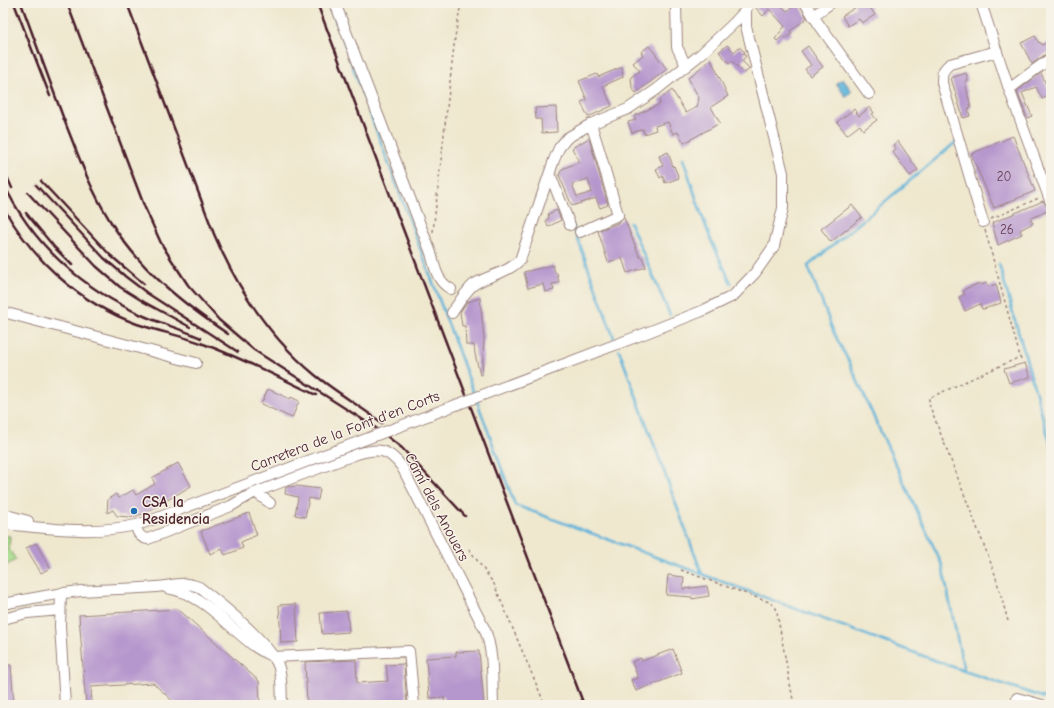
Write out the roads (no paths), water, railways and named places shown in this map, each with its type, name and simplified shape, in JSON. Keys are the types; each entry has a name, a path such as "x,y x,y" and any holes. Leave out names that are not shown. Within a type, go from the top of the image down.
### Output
{"street":[{"path":"335,3 431,253 437,276 444,286 451,289"},
{"path":"676,3 677,47 686,66"},
{"path":"805,3 869,94"},
{"path":"814,16 831,3"},
{"path":"981,3 1009,89 1049,198"},
{"path":"452,313 472,286 509,269 520,260 554,160 563,143 573,134 590,124 628,109 656,90 686,66 728,28 747,6"},
{"name":"Carretera de la Font d'en Corts","path":"3,524 87,530 136,525 641,335 702,311 733,296 756,273 774,246 783,208 783,172 746,26 745,17 747,6"},
{"path":"983,222 942,83 942,72 950,64 997,51"},
{"path":"1009,89 1051,58"},
{"path":"580,232 618,215 590,124"},
{"path":"550,174 570,224"},
{"path":"3,312 196,363"},
{"name":"Camí dels Anouers","path":"136,525 137,531 140,535 143,538 148,539 231,506 255,492 369,451 384,451 391,454 402,467 485,630 489,640 493,705"},
{"path":"255,492 270,503"},
{"name":"Carretera de la Font d'en Corts","path":"3,514 55,528"},
{"path":"3,604 61,593 82,591 159,587 187,593 214,612 257,648 273,657 278,666 280,675 282,705"},
{"path":"61,593 60,610 65,705"},
{"path":"3,619 27,613 60,610"},
{"path":"273,657 409,651 414,705"},
{"path":"1017,698 1042,705"}],"water":[{"path":"843,79 852,91 847,96 845,96 836,83"}],"waterway":[{"path":"329,3 475,396"},
{"path":"956,142 808,266 834,333 850,364 942,565 964,671"},
{"path":"683,158 711,240 731,283"},
{"path":"630,223 670,315"},
{"path":"573,226 614,338"},
{"path":"999,264 1051,446"},
{"path":"619,350 702,574"},
{"path":"477,401 515,505 964,671 1051,700"}],"railway":[{"path":"14,3 50,96"},
{"path":"21,3 78,156 89,182 109,219 133,253 147,269 194,310 228,334"},
{"path":"67,3 145,208 161,243 188,285 219,320 254,350 379,430 402,448 465,516"},
{"path":"127,3 214,234 244,292 269,328 298,360 315,375 382,423"},
{"path":"317,3 584,705"},
{"path":"3,168 12,188"},
{"path":"41,181 110,255 144,284"},
{"path":"3,182 28,225 44,245 80,278 100,292 144,316 201,338"},
{"path":"36,185 104,258 126,277 147,293 238,352"},
{"path":"28,193 96,266 120,287 190,327"},
{"path":"3,207 28,245 43,262 77,292 96,304 137,324 189,339 220,350 316,395"},
{"path":"26,213 55,248 72,265"}],"place":[{"name":"CSA la Residencia","path":"134,511"}]}
